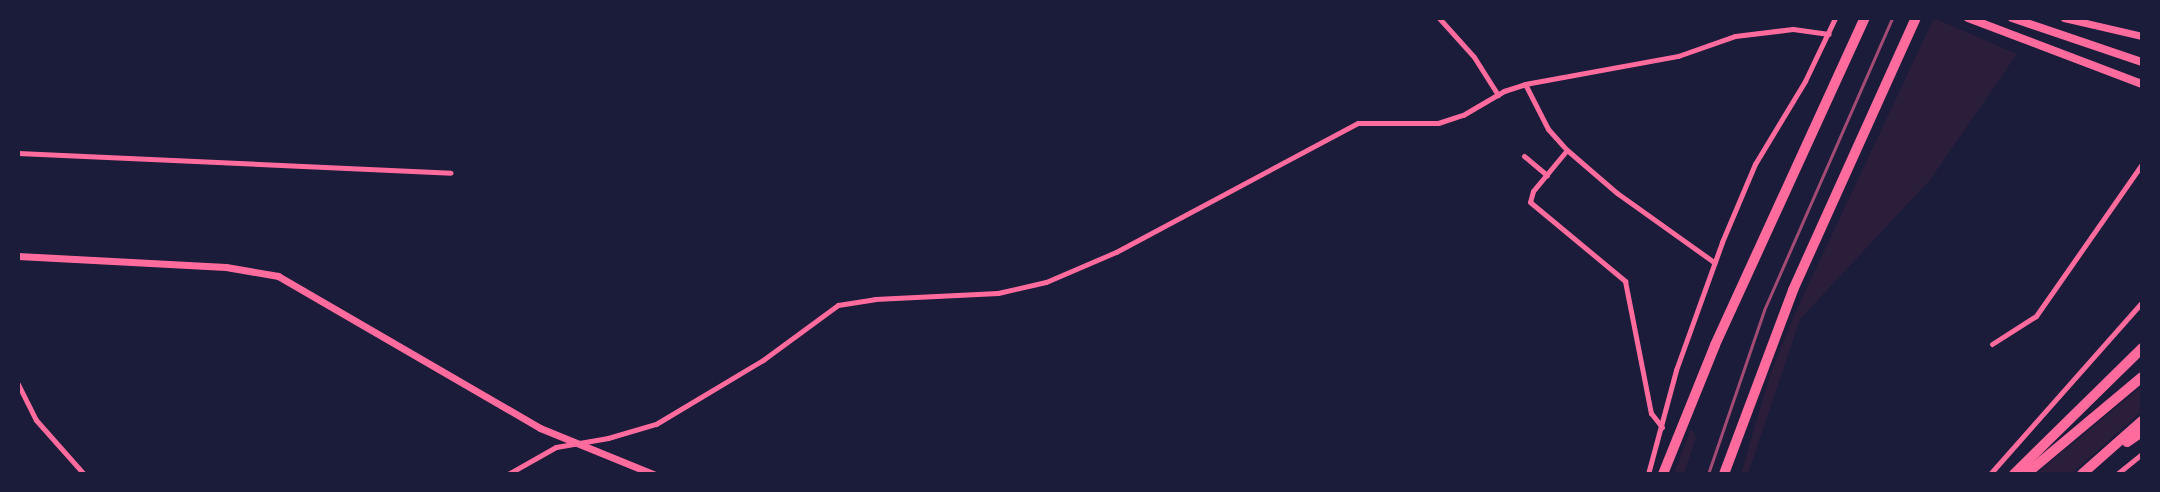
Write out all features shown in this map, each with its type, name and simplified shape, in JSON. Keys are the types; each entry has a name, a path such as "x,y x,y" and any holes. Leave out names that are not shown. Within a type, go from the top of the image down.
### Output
{"highway":[{"path":"1663,474 1711,355 1866,18"},
{"path":"1724,474 1793,290 1916,18"},
{"path":"2014,474 2142,348"},
{"path":"2026,474 2142,377"},
{"path":"2082,474 2142,421"},
{"path":"2096,461 2142,432"}],"main road":[{"path":"1968,18 2142,84"},
{"path":"2012,18 2142,62"}],"street":[{"path":"1439,18 1474,57 1498,95"},
{"path":"1648,474 1676,370 1715,263 1755,164 1829,34 1835,18"},
{"path":"2064,18 2142,36"},
{"path":"508,474 542,453 656,424 771,355 838,305 875,299 998,293 1046,282 1116,252 1358,123 1438,123 1463,115 1498,95 1525,84 1677,56 1735,36 1793,29 1829,34"},
{"path":"1525,84 1544,123 1567,150 1617,193 1715,263"},
{"path":"1567,150 1533,191 1530,202 1628,286 1651,413 1662,428"},
{"path":"18,153 451,173"},
{"path":"1524,156 1547,175"},
{"path":"1992,344 2036,316 2142,164"},
{"path":"18,255 226,267 278,276 481,395 575,444 653,474"},
{"path":"1990,474 2142,302"},
{"path":"18,384 39,425 84,474"},
{"path":"2117,474 2142,454"}],"shaded area":[{"path":"1934,18 2017,54 1930,180 1800,319 1748,474 1741,474 1770,375 1795,313"},
{"path":"2142,386 2142,411 2071,474 2036,474"},
{"path":"1691,428 1696,437 1684,474 1674,474"}],"railway":[{"path":"1708,474 1764,310 1892,18"}]}
